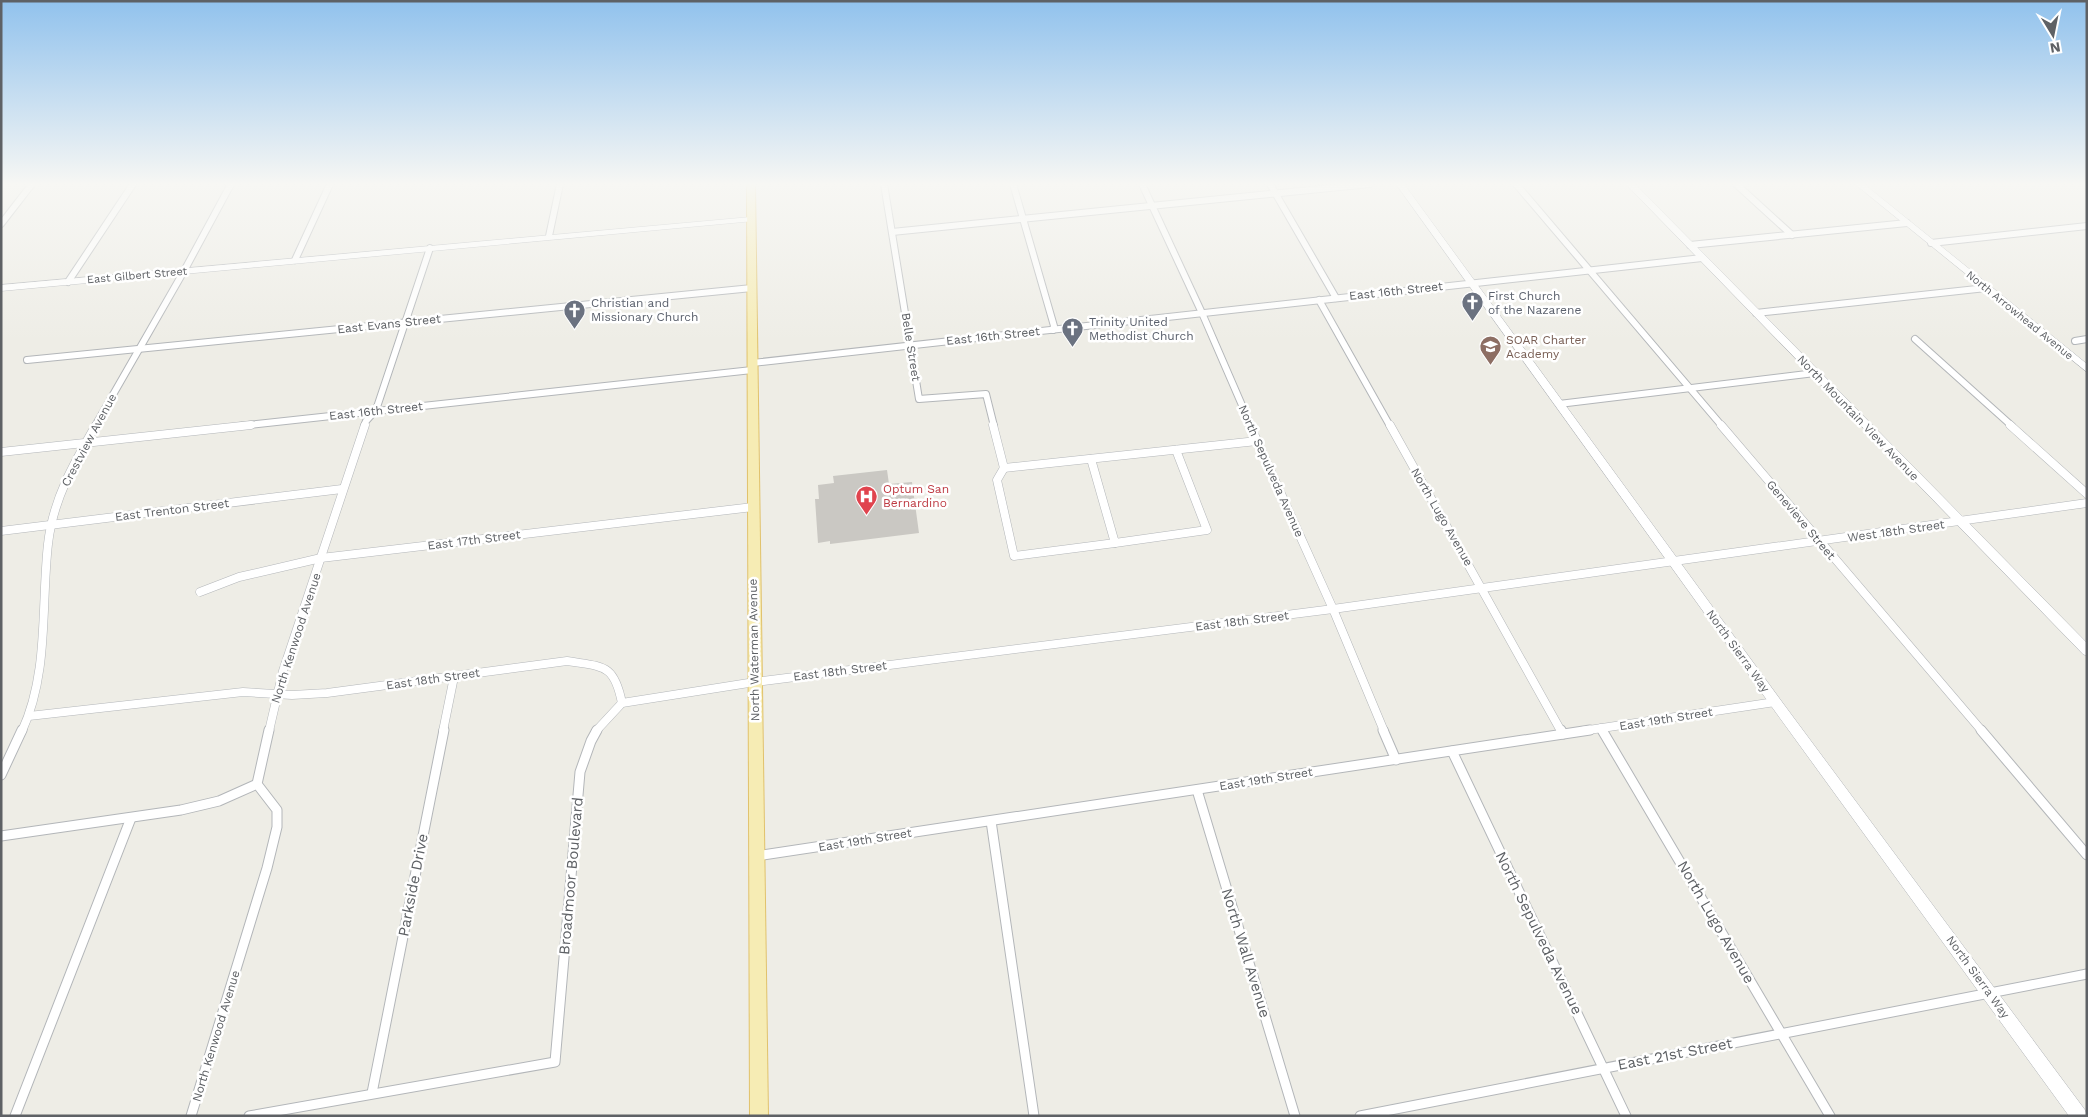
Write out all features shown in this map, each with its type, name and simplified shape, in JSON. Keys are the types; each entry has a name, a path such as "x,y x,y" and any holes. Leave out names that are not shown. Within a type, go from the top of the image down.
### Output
{"main road":[{"name":"North Waterman Avenue","path":"751,236 759,1116"}],"street":[{"path":"68,282 98,236"},
{"name":"Crestview Avenue","path":"1,775 29,716 39,679 48,542 54,524 60,492 138,349 203,236"},
{"path":"295,260 306,236"},
{"name":"East Gilbert Street","path":"1,288 548,236"},
{"name":"Belle Street","path":"893,236 919,399 986,394 1004,468"},
{"path":"1029,236 1054,326 1053,330"},
{"name":"North Sepulveda Avenue","path":"1166,236 1202,313 1257,441 1333,609 1396,760"},
{"path":"1300,236 1336,298"},
{"name":"North Sierra Way","path":"1438,236 1775,702 2079,1116"},
{"name":"Genevieve Street","path":"1560,236 2087,855"},
{"name":"North Mountain View Avenue","path":"1680,236 2087,651"},
{"path":"1690,246 1782,236"},
{"name":"North Arrowhead Avenue","path":"1923,236 2087,369"},
{"path":"1931,243 1994,236"},
{"name":"North Kenwood Avenue","path":"191,1116 267,868 277,827 277,810 257,784 276,695 342,490 366,421 376,410 430,248"},
{"name":"East 16th Street","path":"1,452 752,367 910,345 1702,258"},
{"name":"East Evans Street","path":"27,360 752,288"},
{"path":"1756,313 1986,288"},
{"name":"North Lugo Avenue","path":"1319,300 1563,734"},
{"path":"1915,339 2087,494"},
{"path":"2075,341 2087,339"},
{"path":"1559,404 1815,373"},
{"path":"1176,450 1207,530 1014,556 997,480 1004,468 1257,441"},
{"path":"1091,459 1114,543"},
{"name":"East Trenton Street","path":"1,531 342,490"},
{"name":"West 18th Street","path":"1675,562 2087,503"},
{"name":"East 17th Street","path":"200,592 239,578 321,558 753,507"},
{"name":"East 18th Street","path":"29,716 243,692 276,695 327,693 567,661 604,667 618,683 622,704 755,682 1333,609 1675,562"},
{"name":"Parkside Drive","path":"372,1093 454,677"},
{"name":"East 19th Street","path":"756,856 1775,702"},
{"name":"Broadmoor Boulevard","path":"372,1093 555,1062 580,772 591,737 604,719 622,704"},
{"name":"North Lugo Avenue","path":"1602,728 1830,1116"},
{"name":"North Sepulveda Avenue","path":"1452,751 1626,1116"},
{"path":"1,836 132,818 220,801 257,784"},
{"name":"North Wall Avenue","path":"1197,790 1295,1116"},
{"path":"16,1116 132,818"},
{"path":"991,821 1034,1116"},
{"name":"East 21st Street","path":"1360,1116 2087,974"},
{"path":"249,1116 272,1114 372,1093"}],"building":[{"name":"Optum San Bernardino","path":"887,470 889,484 912,482 919,533 830,544 830,541 818,543 815,499 819,499 818,485 834,483 833,476"}],"place":[{"name":"First Church of the Nazarene","path":"1472,322"},
{"name":"Christian and Missionary Church","path":"575,329"},
{"name":"Trinity United Methodist Church","path":"1073,348"},
{"name":"SOAR Charter Academy","path":"1490,366"},
{"name":"Optum San Bernardino","path":"867,515"}]}
